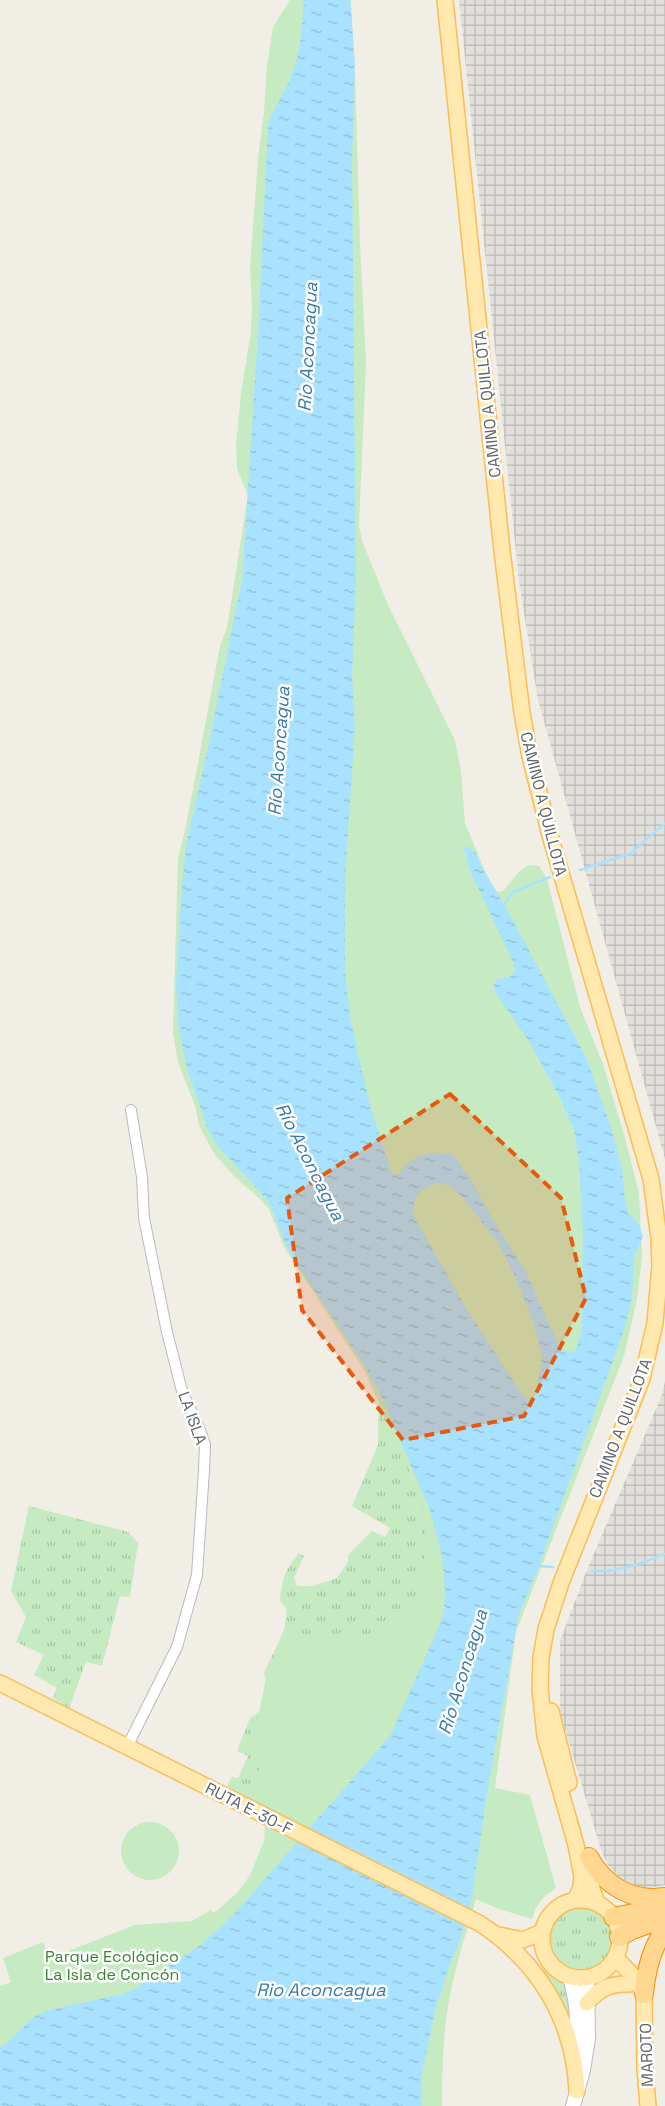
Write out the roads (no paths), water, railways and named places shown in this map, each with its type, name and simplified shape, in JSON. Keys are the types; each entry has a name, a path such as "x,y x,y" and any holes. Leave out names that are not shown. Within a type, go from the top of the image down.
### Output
{"highway":[{"path":"589,1857 604,1878 617,1888 641,1897 665,1897"},
{"path":"613,1917 639,1912 665,1903"},
{"path":"619,1937 632,1930 665,1918"},
{"path":"644,1999 648,1963 655,1944 665,1929"}],"main road":[{"name":"CAMINO A QUILLOTA","path":"444,0 501,541 522,713 530,757 549,831 649,1170 659,1239 660,1266 654,1323 642,1379 561,1583 546,1629 541,1658 540,1689 545,1736 581,1871 581,1887 576,1900"},
{"name":"CAMINO A QUILLOTA","path":"561,1583 549,1657 550,1699 556,1734 589,1857 592,1888 597,1903"},
{"name":"RUTA E-30-F","path":"0,1683 479,1923 497,1935 518,1955 553,1967"},
{"path":"576,1900 597,1903 613,1917 617,1925 619,1946 615,1957 603,1971 587,1978 568,1976 553,1967 543,1950 542,1932 545,1922 554,1909 568,1901 576,1900"},
{"name":"RUTA E-30-F","path":"497,1935 523,1940 542,1932"},
{"path":"518,1955 539,1978 562,2019 573,2054 575,2099"},
{"path":"615,1957 635,1978 644,1999"},
{"name":"MAROTO","path":"603,1971 617,1975 644,1999 645,2069 648,2106"},
{"path":"568,1976 576,1998 577,2039 583,2070"},
{"path":"575,2099 583,2070 588,2038 587,1978"},
{"path":"587,2002 603,1988 620,1983 629,1984"}],"street":[{"name":"LA ISLA","path":"126,1746 177,1647 197,1575 204,1462 204,1445 200,1430 182,1391 167,1332 144,1218 142,1177 131,1110"}],"water":[{"name":"Rio Aconcagua","path":"304,0 350,0 355,64 352,162 356,583 352,676 355,725 345,878 345,971 350,1017 371,1109 392,1174 396,1175 412,1160 423,1155 441,1153 453,1155 470,1178 496,1225 525,1270 559,1345 564,1351 571,1352 576,1350 582,1327 583,1234 579,1160 574,1130 560,1098 530,1043 495,992 494,985 496,980 511,976 515,972 514,964 469,868 464,848 467,846 476,853 481,866 504,904 586,1057 611,1127 622,1169 628,1213 638,1223 643,1236 634,1257 632,1299 624,1330 539,1566 519,1614 488,1787 472,1897 458,1946 449,1966 435,2011 421,2078 422,2106 0,2106 0,2047 6,2044 35,2016 50,2010 122,1994 135,1989 199,1946 243,1904 390,1736 438,1629 444,1609 445,1589 442,1557 430,1510 382,1398 364,1365 289,1252 269,1202 218,1146 208,1130 187,1068 179,1030 176,985 186,845 242,580 258,333 268,127 295,65 301,37","holes":["437,1183 449,1185 462,1197 497,1241 512,1270 532,1319 541,1351 541,1366 534,1398 527,1399 522,1395 466,1308 414,1216 414,1203 421,1191"]}],"waterway":[{"path":"580,870 631,853 665,823"},
{"path":"504,907 504,904 513,892 550,877"},
{"path":"592,1571 620,1569 665,1554"},
{"path":"537,1566 553,1567"}],"water label":[{"name":"Río Aconcagua","path":"308,347"},
{"name":"Río Aconcagua","path":"279,751"},
{"name":"Río Aconcagua","path":"310,1162"},
{"name":"Río Aconcagua","path":"463,1672"}],"park label":[{"name":"Parque Ecológico La Isla de Concón","path":"112,1965"}]}
